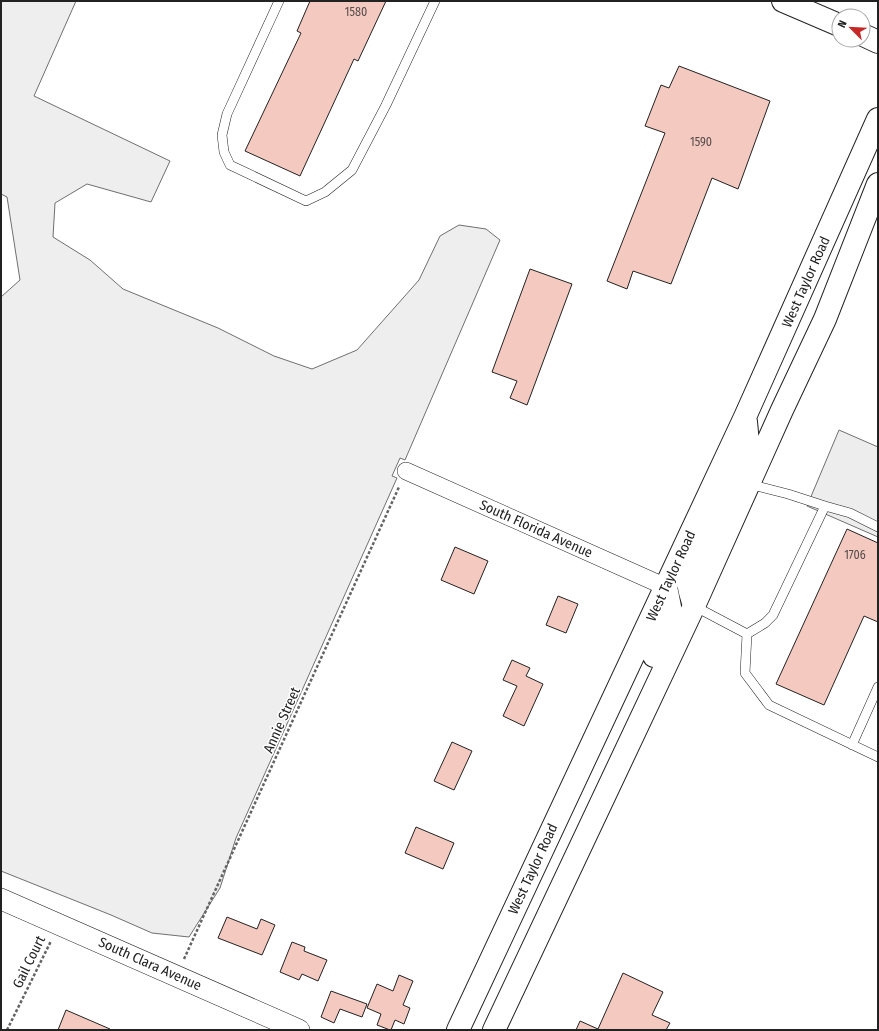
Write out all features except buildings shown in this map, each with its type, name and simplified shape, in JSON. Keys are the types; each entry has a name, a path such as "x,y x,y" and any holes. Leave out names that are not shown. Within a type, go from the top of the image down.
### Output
{"main road":[{"path":"783,1 831,22"},
{"name":"West Taylor Road","path":"458,1030 745,417 878,119"},
{"name":"West Taylor Road","path":"494,1030 694,606 782,410 825,319 878,184"},
{"path":"825,319 878,226"},
{"path":"694,606 688,582 744,460 748,443 745,417"},
{"path":"599,808 595,793 597,776 670,619 670,607 666,587"}],"street":[{"name":"South Florida Avenue","path":"406,471 666,587"},
{"name":"South Clara Avenue","path":"1,899 299,1030"}],"lane":[{"path":"279,1 227,114 222,135 224,152 230,164 306,201 325,192 352,170 386,104 435,1"},
{"path":"749,484 850,513 878,526"},
{"path":"747,634 765,623 773,615 825,506"},
{"path":"694,606 747,634"},
{"path":"747,634 746,673 769,704 878,757"},
{"path":"852,745 878,686"}],"path":[{"name":"Annie Street","path":"176,976 406,471"},
{"name":"Gail Court","path":"7,1030 59,925"}],"shaded area":[{"path":"1,1 76,1 34,96 170,161 151,202 87,184 55,203 53,237 90,260 123,289 218,328 274,356 312,369 357,350 419,280 440,236 459,225 486,229 500,240 405,460 400,458 392,476 397,478 236,838 220,888 189,937 152,933 1,871 1,297 20,280 7,197 1,194"},
{"path":"839,430 878,447 878,537 807,506"}]}
